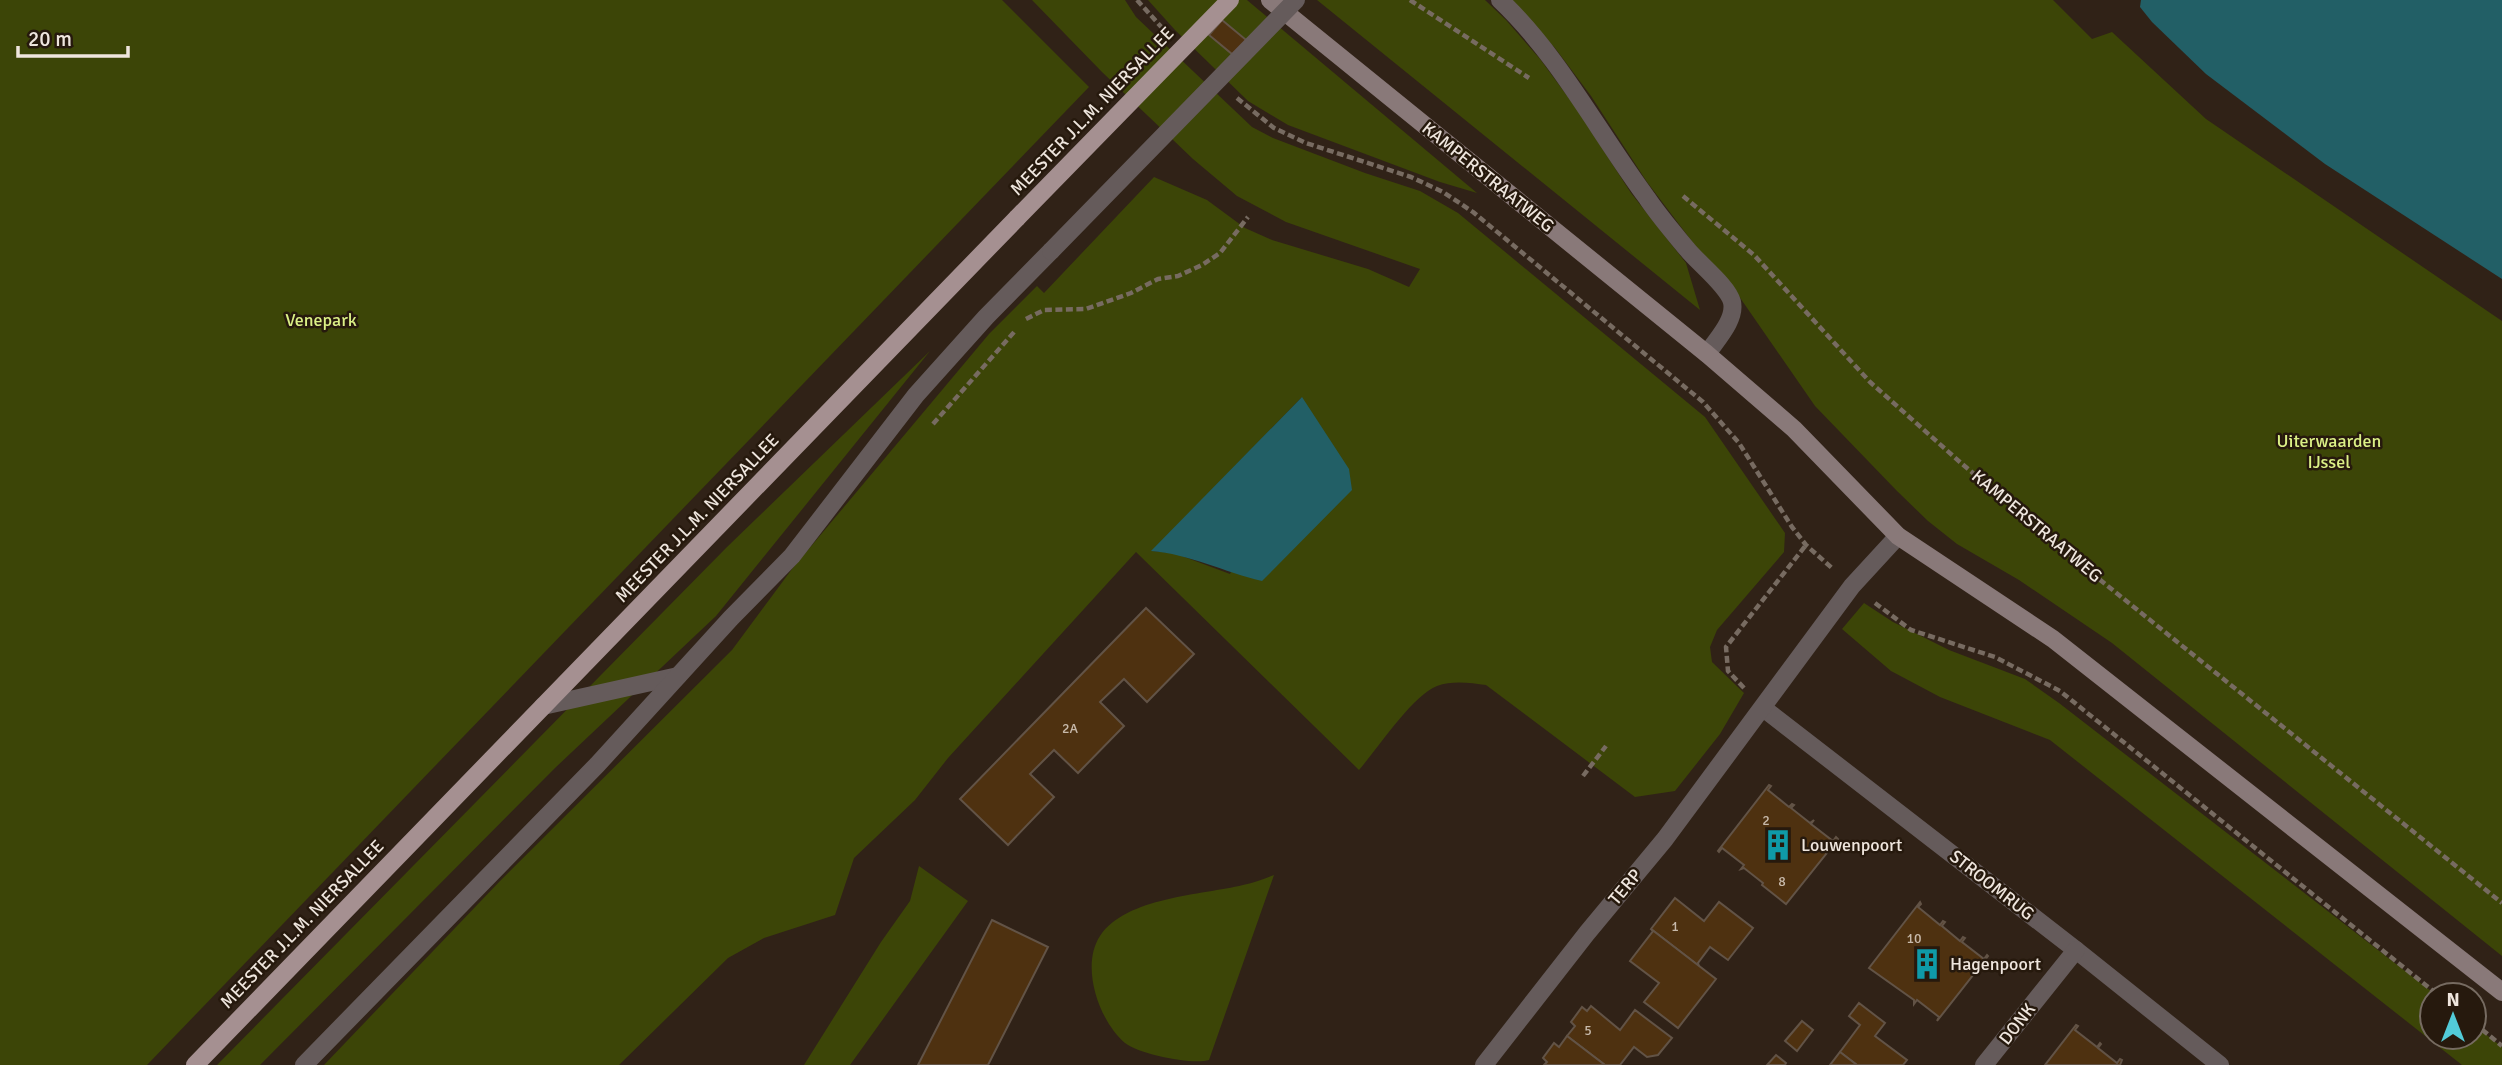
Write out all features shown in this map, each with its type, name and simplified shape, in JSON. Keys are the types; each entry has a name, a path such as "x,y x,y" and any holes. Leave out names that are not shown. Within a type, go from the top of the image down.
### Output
{"main road":[{"name":"MEESTER J.L.M. NIERSALLEE","path":"195,1065 1230,0"},
{"name":"KAMPERSTRAATWEG","path":"1270,0 1707,354 1794,429 1898,536 2053,639 2502,992"}],"street":[{"path":"304,1065 597,765 731,618 792,556 916,395 986,317 1296,0"},
{"path":"1500,0 1525,24 1607,137 1646,198 1694,258 1726,291 1732,311 1724,330 1707,354"},
{"name":"TERP","path":"1484,1065 1587,933 1665,839 1852,586 1898,536"},
{"path":"543,706 678,676"},
{"name":"STROOMRUG","path":"1763,708 2220,1065"},
{"name":"DONK","path":"1984,1065 2076,950"}],"path":[{"path":"1137,0 1174,38"},
{"path":"1410,0 1538,85"},
{"path":"1229,90 1274,128 1306,143 1411,177 1443,192 1473,212 1679,383"},
{"name":"KAMPERSTRAATWEG","path":"1682,196 1754,255 1870,382 1961,463 2094,575 2502,902"},
{"path":"926,432 1027,317 1044,310 1086,309 1131,293 1158,279 1178,276 1220,253 1248,217"},
{"path":"1763,708 1728,671 1726,647 1806,545"},
{"path":"2060,691 2421,981"},
{"path":"1583,776 1606,746"},
{"path":"2488,1034 2502,1046"}],"green space":[{"name":"Venepark","path":"0,0 1002,0 1089,87 147,1065 0,1065"},
{"path":"1032,0 1125,0 1136,17 1252,127 1273,138 1420,191 1458,213 1705,417 1785,533 1784,552 1717,630 1710,647 1712,662 1744,693 1720,734 1675,791 1635,797 1486,685 1449,683 1437,686 1417,700 1359,770 1136,552 948,758 915,800 854,858 835,915 764,938 728,958 619,1065 324,1065 500,881 732,650 792,569 989,334 1037,286 1044,293 1154,177 1207,200 1245,228 1272,240 1368,269 1409,287 1420,269 1286,222 1237,196 1193,159","holes":["1302,397 1230,574 1174,553 1152,551"]},
{"path":"1148,0 1247,0 1477,193 1440,182 1288,125 1248,101"},
{"path":"1317,0 1485,0 1540,59 1576,108 1631,193 1686,263 1700,310"},
{"name":"Uiterwaarden IJssel","path":"1512,0 2053,0 2092,39 2112,32 2206,119 2502,321 2502,956 2112,643 2019,580 1957,544 1928,521 1815,406 1734,289 1697,248 1647,182 1591,96 1555,48"},
{"path":"930,351 716,616 555,768 260,1065 217,1065 727,547"},
{"path":"1864,603 1893,622 1949,650 2025,679 2418,981 2418,1030 2050,740 1940,697 1891,671 1842,629"},
{"path":"919,866 968,901 850,1065 804,1065 910,901"},
{"path":"1274,875 1209,1060 1167,1058 1125,1043 1107,1021 1095,992 1092,962 1094,948 1100,936 1112,923 1146,905 1247,884"},
{"path":"2488,1036 2502,1047 2502,1065 2462,1065 2444,1051 2488,1051"}],"water":[{"path":"2141,0 2502,0 2502,279 2325,164 2206,74 2152,22 2140,7"},
{"path":"1302,397 1349,469 1352,490 1262,581 1193,559 1151,551"}],"building":[{"path":"1222,20 1251,44 1238,59 1209,35"},
{"path":"1146,608 1194,654 1147,702 1124,679 1100,702 1124,726 1078,773 1054,750 1030,774 1054,797 1008,845 960,799"},
{"name":"Louwenpoort","path":"1769,785 1771,786 1768,790 1789,807 1794,805 1791,808 1810,823 1814,820 1811,824 1833,841 1836,837 1838,839 1786,904 1744,868 1741,869 1744,865 1722,848 1718,851"},
{"path":"1675,898 1704,921 1719,902 1753,928 1728,960 1710,947 1698,963 1699,966 1651,929"},
{"name":"Hagenpoort","path":"1920,902 1918,907 1940,925 1945,922 1942,926 1960,941 1965,938 1962,942 1984,959 1988,956 1937,1021 1939,1017 1917,1000 1914,1004 1914,1000 1869,968"},
{"path":"992,920 1048,947 988,1065 918,1065"},
{"path":"1651,929 1716,979 1678,1028 1644,1002 1659,983 1630,961 1653,931"},
{"path":"1859,1003 1885,1023 1875,1036 1907,1060 1903,1065 1857,1065 1840,1052 1860,1025 1849,1016"},
{"path":"1591,1006 1620,1030 1635,1010 1672,1038 1658,1055 1647,1057 1634,1047 1620,1065 1605,1065 1567,1036 1575,1026 1571,1022 1582,1007 1587,1011"},
{"path":"1802,1021 1813,1030 1797,1051 1785,1041"},
{"path":"2076,1025 2078,1026 2075,1030 2097,1047 2100,1043 2098,1048 2117,1063 2122,1060 2120,1065 2045,1065"},
{"path":"1567,1036 1605,1065 1544,1065 1547,1062 1543,1058 1554,1043 1559,1047"},
{"path":"1840,1052 1857,1065 1830,1065"},
{"path":"1776,1055 1785,1065 1767,1065"}],"place":[{"name":"Louwenpoort","path":"1778,845"},
{"name":"Hagenpoort","path":"1927,964"}]}
